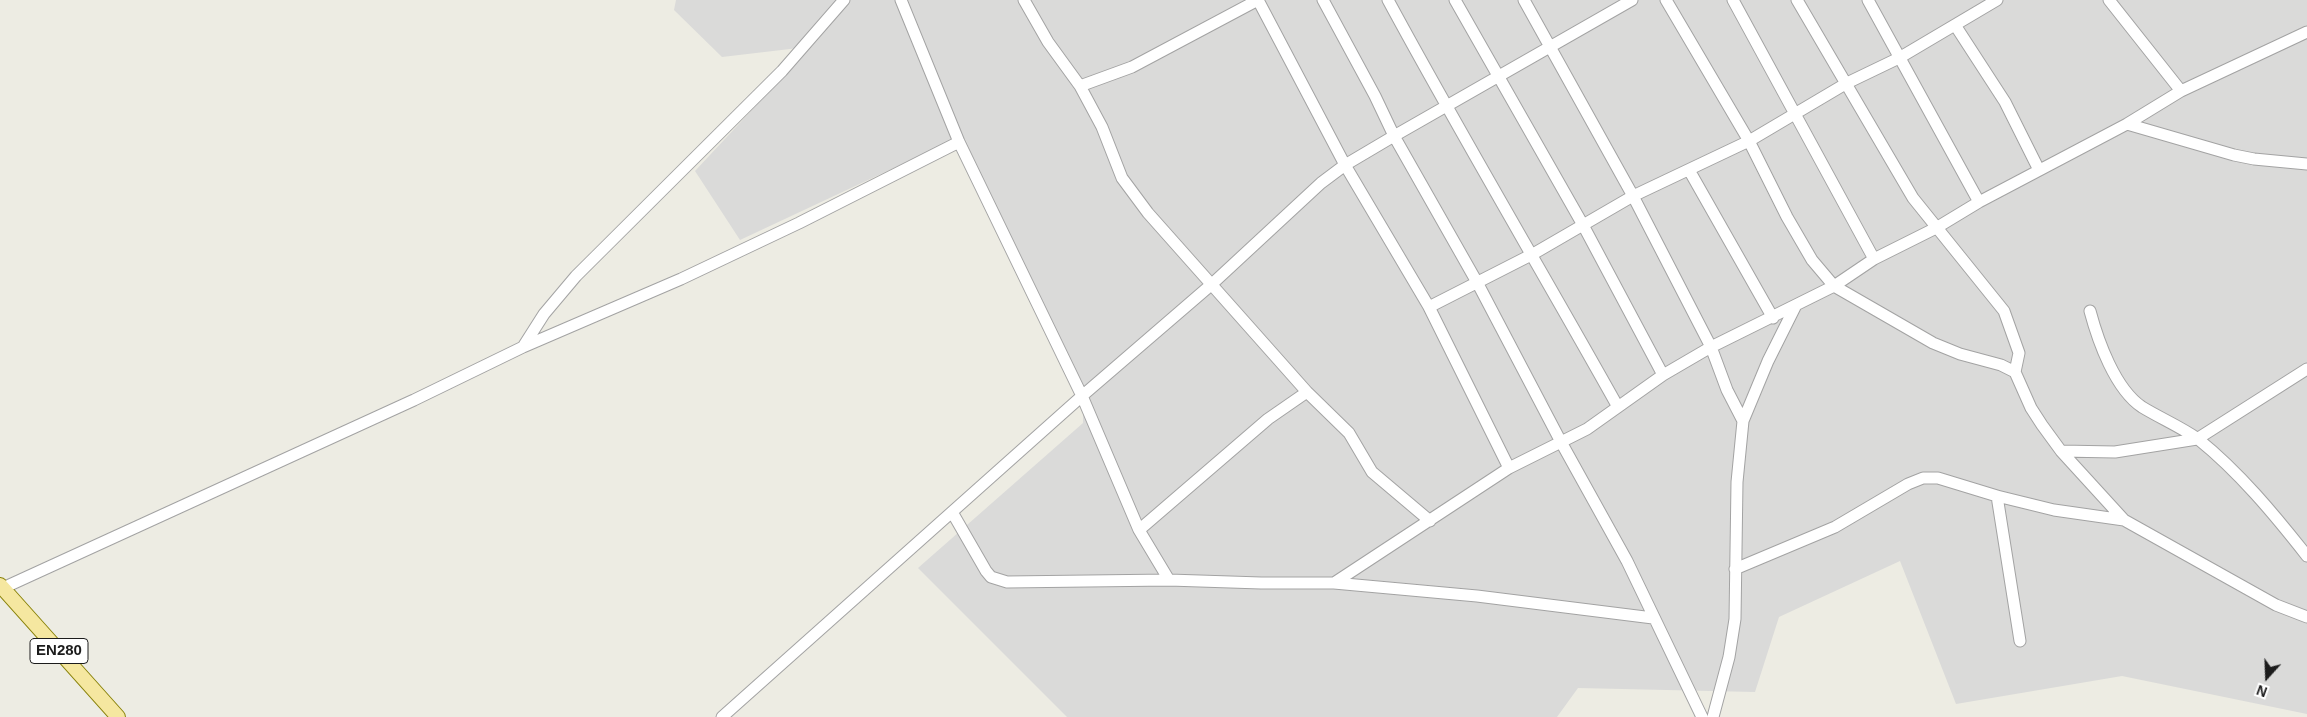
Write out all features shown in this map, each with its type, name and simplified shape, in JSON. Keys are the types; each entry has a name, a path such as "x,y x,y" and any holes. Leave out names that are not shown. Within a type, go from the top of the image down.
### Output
{"main road":[{"name":"EN280","path":"2,587 118,717"}],"street":[{"path":"523,347 544,314 576,276 782,71 844,0"},
{"path":"901,0 958,142 1082,396 1139,530 1169,580"},
{"path":"1024,0 1048,42 1080,86 1102,127 1122,178 1169,238 1307,392 1349,433 1372,472 1386,486 1430,521"},
{"path":"1080,86 1132,67 1258,0 1345,166 1429,307 1509,468"},
{"path":"1322,0 1375,96 1394,136 1478,284 1561,442 1627,561 1702,717"},
{"path":"1388,0 1445,106 1532,254 1618,407"},
{"path":"1455,0 1583,225 1663,375"},
{"path":"1524,0 1633,196 1711,348 1727,390 1743,421"},
{"path":"722,717 1082,396 1212,284 1321,184 1345,166 1394,136 1632,0"},
{"path":"1666,0 1749,141 1787,217 1812,260 1834,286 1933,343 1960,354 2001,365 2015,372"},
{"path":"1733,0 1874,259"},
{"path":"1797,0 1847,83 1892,166 1936,228 2004,311 2019,353 2015,372 2030,408 2061,451 2124,520 2276,605 2307,617"},
{"path":"1868,0 1979,202"},
{"path":"1429,307 1478,284 1633,196 1749,141 1847,83 1899,58 1955,25 1978,5 1997,0"},
{"path":"2109,0 2181,91"},
{"path":"1955,25 2005,102 2039,170"},
{"path":"1334,583 1509,468 1561,442 1618,407 1663,375 1711,348 1834,286 1874,259 1936,228 1979,202 2127,124 2181,91 2307,32"},
{"path":"2127,124 2234,155 2254,159 2307,164"},
{"path":"2,587 414,400 523,347 681,279 799,223 958,142"},
{"path":"1690,170 1773,318"},
{"path":"1713,717 1729,657 1735,619 1737,482 1743,421 1768,361 1795,307"},
{"path":"2090,311 2102,347 2126,392 2142,407 2197,439 2252,490 2307,556"},
{"path":"2061,451 2115,452 2197,439 2307,368"},
{"path":"1139,530 1268,419 1307,392"},
{"path":"1735,569 1835,527 1908,484 1923,478 1938,478 1997,496 2054,510 2124,520"},
{"path":"1997,496 2020,641"},
{"path":"952,512 986,571 998,580 1007,582 1169,580 1261,584 1334,583 1477,596 1653,618"}],"shaded area":[{"path":"676,0 2307,0 2307,714 2122,676 1956,704 1900,561 1779,617 1755,692 1578,688 1557,717 1067,717 918,568 1083,423 1083,389 962,136 740,240 695,171 822,35 807,47 722,57 674,10"}]}
